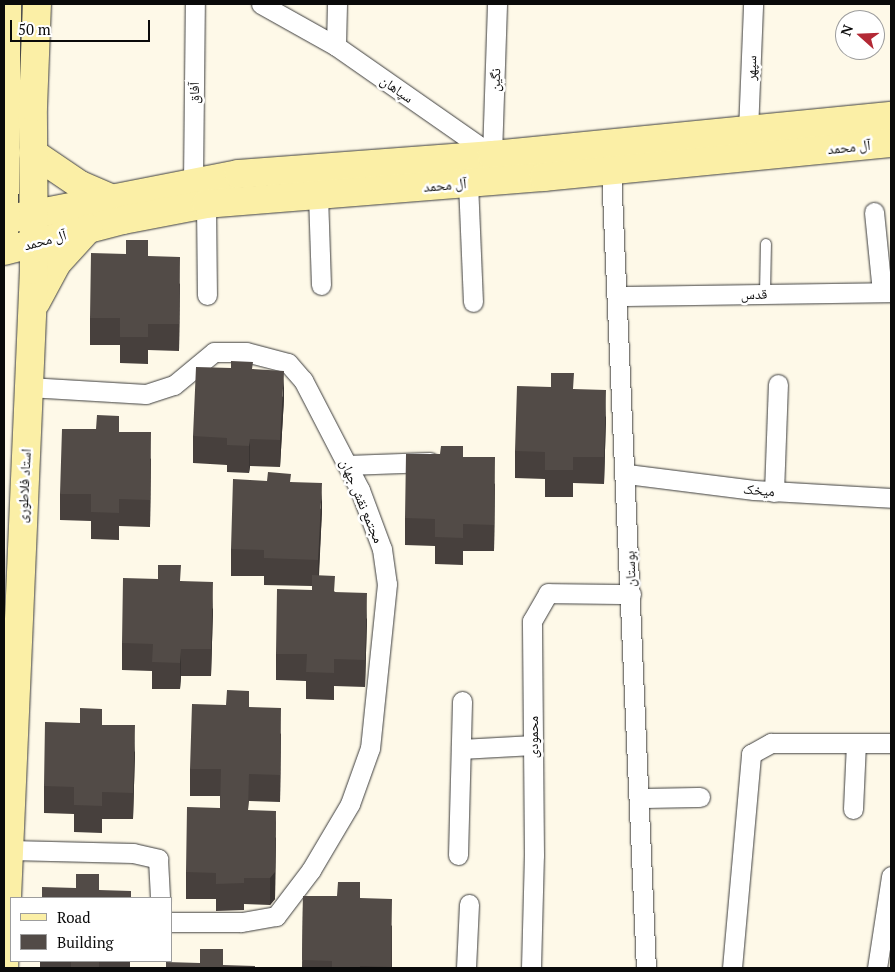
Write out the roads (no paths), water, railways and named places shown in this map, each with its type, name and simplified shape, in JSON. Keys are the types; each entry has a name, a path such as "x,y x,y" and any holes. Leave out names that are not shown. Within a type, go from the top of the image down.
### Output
{"main road":[{"path":"4,252 7,4"},
{"name":"استاد فلاطوری","path":"4,968 32,310 34,243 33,153 37,4"},
{"name":"آل محمد","path":"4,252 89,228 200,193 239,174 492,155 891,116"},
{"name":"آل محمد","path":"4,220 111,198 200,193 318,195 611,170 891,142"},
{"path":"33,153 80,185 111,198"},
{"path":"32,310 57,263 89,228"}],"street":[{"name":"آفاق","path":"195,4 200,193 207,295"},
{"name":"سپاهان","path":"260,4 336,46 492,155"},
{"path":"336,46 337,4"},
{"name":"نگین","path":"492,155 497,4"},
{"name":"سپهر","path":"748,131 753,4"},
{"name":"بوستان","path":"611,170 627,474 641,798 646,968"},
{"path":"468,183 473,302"},
{"path":"318,195 321,285"},
{"path":"874,212 887,292"},
{"name":"قدس","path":"618,296 887,292"},
{"name":"مجتمع نقش جهان","path":"28,387 146,394 174,385 214,352 246,352 288,363 304,380 347,465 382,549 387,584 370,748 350,804 311,870 276,916 240,922 172,922"},
{"path":"774,492 778,384"},
{"path":"347,465 452,461"},
{"name":"میخک","path":"627,474 774,492 891,498"},
{"name":"محمودی","path":"531,968 532,621 548,593 631,594"},
{"path":"458,855 462,701"},
{"path":"732,968 751,754 771,743 891,743"},
{"path":"853,809 856,743"},
{"path":"461,749 533,746"},
{"path":"641,798 700,797"},
{"path":"10,850 133,852 158,859 160,897"},
{"path":"877,968 891,876"},
{"path":"466,968 469,904"}],"lane":[{"path":"765,294 766,244"}]}
